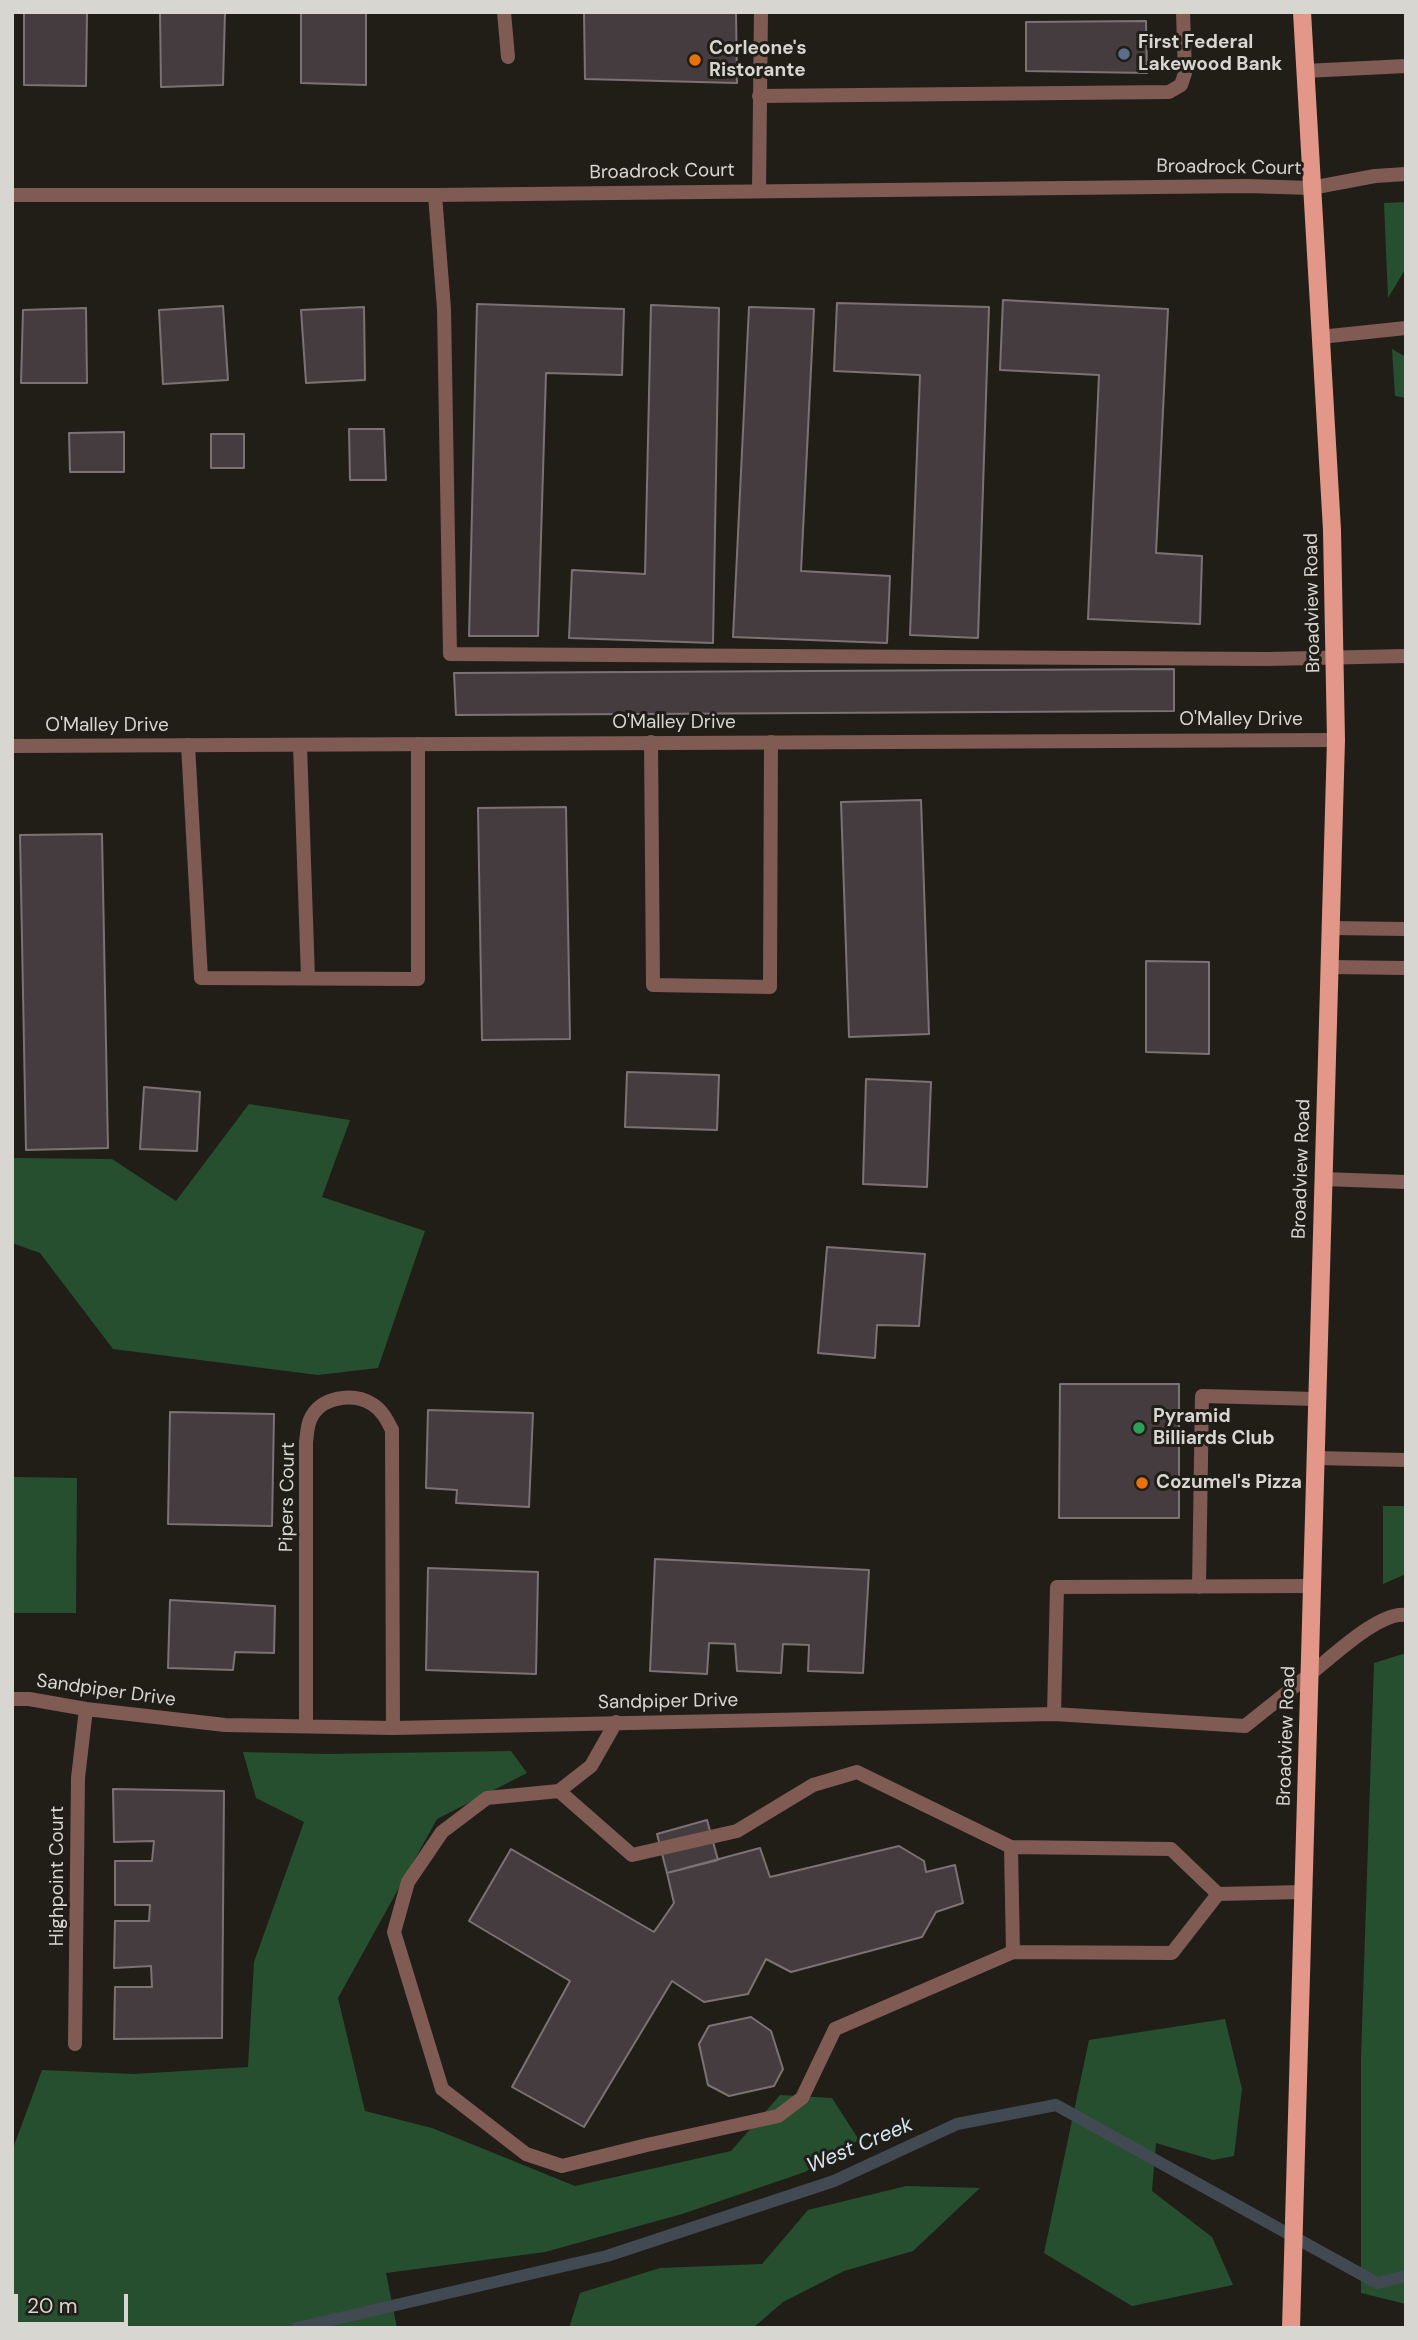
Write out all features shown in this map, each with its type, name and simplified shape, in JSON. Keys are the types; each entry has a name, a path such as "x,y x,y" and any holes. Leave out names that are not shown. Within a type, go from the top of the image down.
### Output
{"main road":[{"name":"Broadview Road","path":"1291,2328 1330,967 1336,658 1332,530 1302,12"}],"street":[{"path":"505,12 508,57"},
{"path":"759,190 761,12"},
{"path":"760,96 1170,92 1181,85 1185,73 1183,12"},
{"path":"1306,71 1406,66"},
{"name":"Broadrock Court","path":"12,195 435,195 1247,186 1311,188 1375,176 1406,174"},
{"path":"435,195 444,309 450,654 1336,658 1406,656"},
{"path":"1320,337 1406,328"},
{"name":"O'Malley Drive","path":"12,746 1335,740"},
{"path":"652,742 653,985 769,987 771,742"},
{"path":"188,745 201,978 418,979 418,744"},
{"path":"300,745 308,978"},
{"path":"1331,928 1406,929"},
{"path":"1330,967 1406,968"},
{"path":"1323,1179 1406,1182"},
{"path":"1199,1587 1202,1396 1317,1399"},
{"name":"Pipers Court","path":"306,1726 306,1442 310,1420 319,1407 336,1398 355,1398 372,1404 384,1415 392,1430 393,1728"},
{"path":"1315,1458 1406,1460"},
{"path":"1055,1714 1057,1587 1311,1586"},
{"name":"Sandpiper Drive","path":"12,1699 225,1725 393,1728 1055,1714 1245,1726 1376,1623 1404,1611"},
{"name":"Highpoint Court","path":"75,2044 78,1777 86,1709"},
{"path":"616,1722 591,1766 559,1791 487,1798 442,1832 408,1882 394,1932 442,2089 526,2154 562,2166 778,2116 802,2098 835,2029 1013,1952 1172,1953 1218,1894"},
{"path":"559,1791 632,1854 737,1831 813,1785 857,1772 1010,1847 1171,1849 1218,1894 1303,1892"},
{"path":"1010,1847 1013,1952"}],"green space":[{"path":"1406,202 1406,268 1388,298 1384,203"},
{"path":"1392,349 1406,357 1406,398 1395,396"},
{"path":"249,1104 350,1120 322,1197 425,1231 378,1368 318,1375 113,1349 40,1253 12,1243 12,1158 112,1159 176,1201"},
{"path":"14,1477 77,1478 76,1613 14,1613"},
{"path":"1383,1506 1406,1506 1406,1574 1383,1584"},
{"path":"1406,1653 1406,2304 1361,2293 1361,2057 1374,1663"},
{"path":"511,1751 527,1773 437,1819 338,1998 365,2111 432,2128 575,2186 731,2151 780,2095 832,2098 859,2140 805,2172 682,2214 545,2252 386,2273 397,2328 12,2328 12,2151 42,2070 134,2074 248,2067 254,1962 304,1822 256,1798 243,1752 327,1754"},
{"path":"1225,2019 1242,2089 1234,2156 1213,2160 1156,2143 1152,2191 1212,2237 1233,2285 1132,2306 1044,2253 1089,2040"},
{"path":"906,2186 980,2188 913,2251 844,2271 783,2302 753,2328 569,2328 580,2293 660,2268 762,2264 808,2210"}],"building":[{"path":"24,12 87,12 86,86 24,85"},
{"path":"225,12 223,85 161,87 160,13"},
{"path":"301,12 366,12 366,85 301,83"},
{"path":"584,12 736,12 737,83 585,79"},
{"path":"1146,21 1147,73 1026,71 1026,22"},
{"path":"1003,300 1168,309 1156,553 1202,556 1200,624 1088,619 1099,375 1000,370"},
{"path":"837,303 989,307 978,638 910,635 920,375 834,371"},
{"path":"477,304 624,309 622,375 546,373 538,636 469,636"},
{"path":"651,305 719,308 713,643 569,638 572,570 645,574"},
{"path":"223,306 228,380 163,384 159,310"},
{"path":"364,307 365,380 306,383 301,310"},
{"path":"749,307 814,309 801,571 890,576 887,643 733,637"},
{"path":"86,308 87,383 21,383 23,310"},
{"path":"349,429 384,429 386,480 350,480"},
{"path":"124,432 124,472 70,472 69,433"},
{"path":"211,434 244,434 244,468 211,468"},
{"path":"1174,669 1174,711 456,715 454,673"},
{"path":"921,800 929,1034 849,1037 841,802"},
{"path":"566,807 570,1039 482,1040 478,808"},
{"path":"102,834 108,1148 26,1150 20,835"},
{"path":"1146,961 1209,962 1209,1054 1146,1052"},
{"path":"627,1072 719,1075 717,1130 625,1127"},
{"path":"866,1079 931,1082 927,1187 863,1184"},
{"path":"144,1087 200,1092 197,1151 140,1149"},
{"path":"827,1247 925,1254 919,1326 877,1325 875,1358 818,1353"},
{"path":"1060,1384 1179,1384 1179,1518 1059,1518"},
{"path":"428,1410 533,1413 529,1507 456,1503 457,1490 426,1488"},
{"path":"170,1412 274,1414 272,1526 168,1524"},
{"path":"655,1559 869,1570 863,1673 808,1671 809,1645 783,1644 781,1673 737,1671 735,1644 709,1643 707,1674 650,1671"},
{"path":"428,1568 538,1572 536,1674 426,1670"},
{"path":"170,1600 275,1606 274,1653 235,1652 233,1670 168,1668"},
{"path":"113,1789 224,1791 222,2038 114,2039 115,1987 152,1987 151,1966 114,1968 115,1921 149,1921 150,1905 115,1905 115,1861 152,1861 154,1841 114,1842"},
{"path":"707,1820 718,1860 667,1873 657,1834"},
{"path":"899,1846 924,1861 926,1872 955,1865 963,1903 936,1912 922,1937 791,1972 766,1959 748,1994 704,2002 672,1981 584,2127 512,2087 570,1981 469,1921 511,1849 654,1932 674,1903 667,1873 760,1848 770,1877"},
{"path":"751,2017 771,2031 783,2069 774,2086 729,2096 708,2085 699,2044 709,2026"}],"waterway":[{"name":"West Creek","path":"297,2328 607,2256 834,2181 957,2124 1056,2105 1377,2283 1406,2276"}],"place":[{"name":"First Federal Lakewood Bank","path":"1124,54"},
{"name":"Corleone's Ristorante","path":"695,60"},
{"name":"Pyramid Billiards Club","path":"1139,1428"},
{"name":"Cozumel's Pizza","path":"1142,1483"}]}
